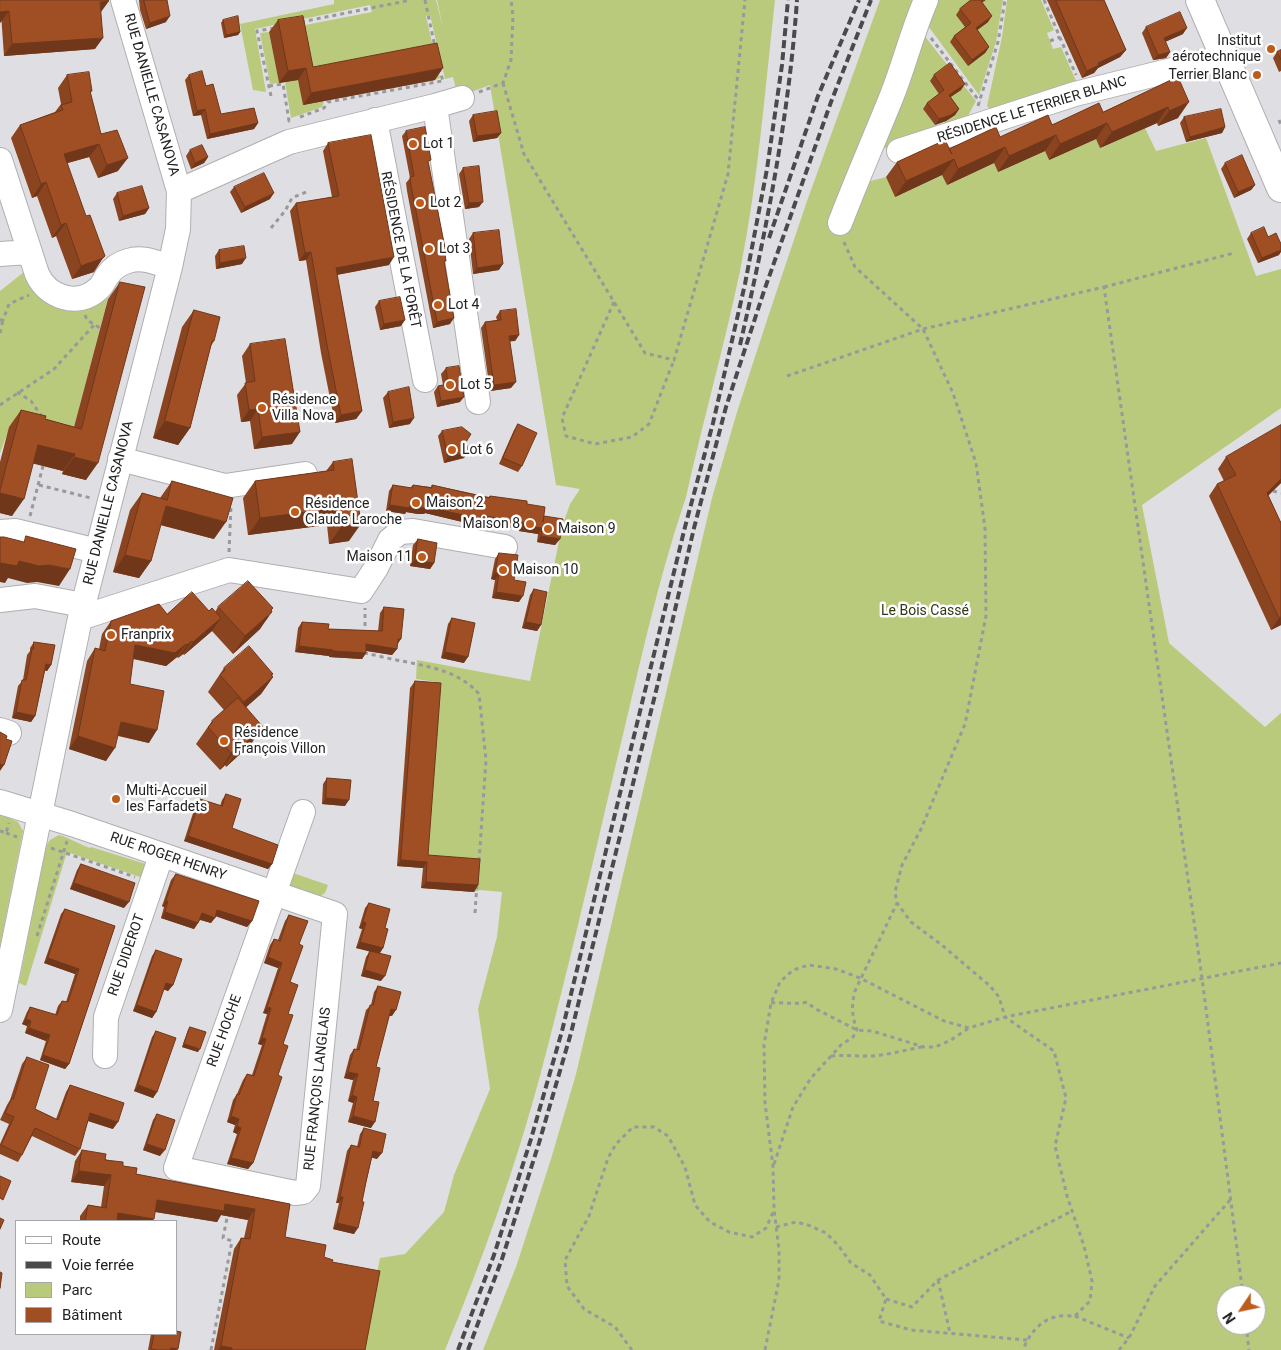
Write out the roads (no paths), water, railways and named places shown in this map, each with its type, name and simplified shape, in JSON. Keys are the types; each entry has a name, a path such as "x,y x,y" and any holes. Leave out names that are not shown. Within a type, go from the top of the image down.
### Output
{"main road":[{"path":"1200,0 1281,188"},
{"path":"1211,0 1222,24 1230,33 1281,152"}],"street":[{"name":"RUE DANIELLE CASANOVA","path":"0,1010 40,815 79,664 81,612 170,267 178,229 179,190 123,0"},
{"path":"840,223 860,169 892,97 922,10"},
{"name":"RÉSIDENCE LE TERRIER BLANC","path":"899,151 1083,92 1225,57"},
{"path":"179,190 289,142 460,99"},
{"path":"435,106 478,402"},
{"name":"RÉSIDENCE DE LA FORÊT","path":"375,120 425,380"},
{"path":"0,160 39,278 55,294 66,298 86,296 100,288 114,269 122,263 132,260 147,260 170,267"},
{"path":"0,254 30,252"},
{"path":"120,459 225,486 304,474"},
{"path":"0,532 15,531 97,551"},
{"path":"0,600 35,596 81,612 229,570 361,591 379,563 390,540 400,532 413,531 505,547"},
{"name":"RUE ROGER HENRY","path":"0,802 72,824 159,862 274,894 335,914"},
{"name":"RUE HOCHE","path":"176,1168 302,812"},
{"name":"RUE DIDEROT","path":"105,1056 106,1017 159,862"},
{"name":"RUE FRANÇOIS LANGLAIS","path":"176,1168 234,1182 295,1193 303,1192 308,1186 335,914"}],"railway":[{"path":"458,1350 494,1255 531,1139 562,1031 685,527 713,423 745,284 767,169 782,65 788,0"},
{"path":"740,345 759,260 775,174 788,87 797,0"},
{"path":"769,238 818,96 859,0"},
{"path":"468,1350 502,1259 539,1143 571,1033 658,683 694,528 726,407 764,291 831,102 871,0"}],"place":[{"name":"Institut aérotechnique","path":"1271,49"},
{"name":"Terrier Blanc","path":"1257,75"},
{"name":"Lot 1","path":"413,144"},
{"name":"Lot 2","path":"420,203"},
{"name":"Lot 3","path":"429,249"},
{"name":"Lot 4","path":"438,305"},
{"name":"Lot 5","path":"450,385"},
{"name":"Résidence Villa Nova","path":"262,408"},
{"name":"Lot 6","path":"452,450"},
{"name":"Maison 2","path":"416,503"},
{"name":"Résidence Claude Laroche","path":"295,512"},
{"name":"Maison 8","path":"530,524"},
{"name":"Maison 9","path":"548,529"},
{"name":"Maison 11","path":"422,557"},
{"name":"Maison 10","path":"503,570"},
{"name":"Franprix","path":"111,635"},
{"name":"Résidence François Villon","path":"224,741"},
{"name":"Multi-Accueil les Farfadets","path":"116,799"}],"park label":[{"name":"Le Bois Cassé","path":"925,611"}]}
